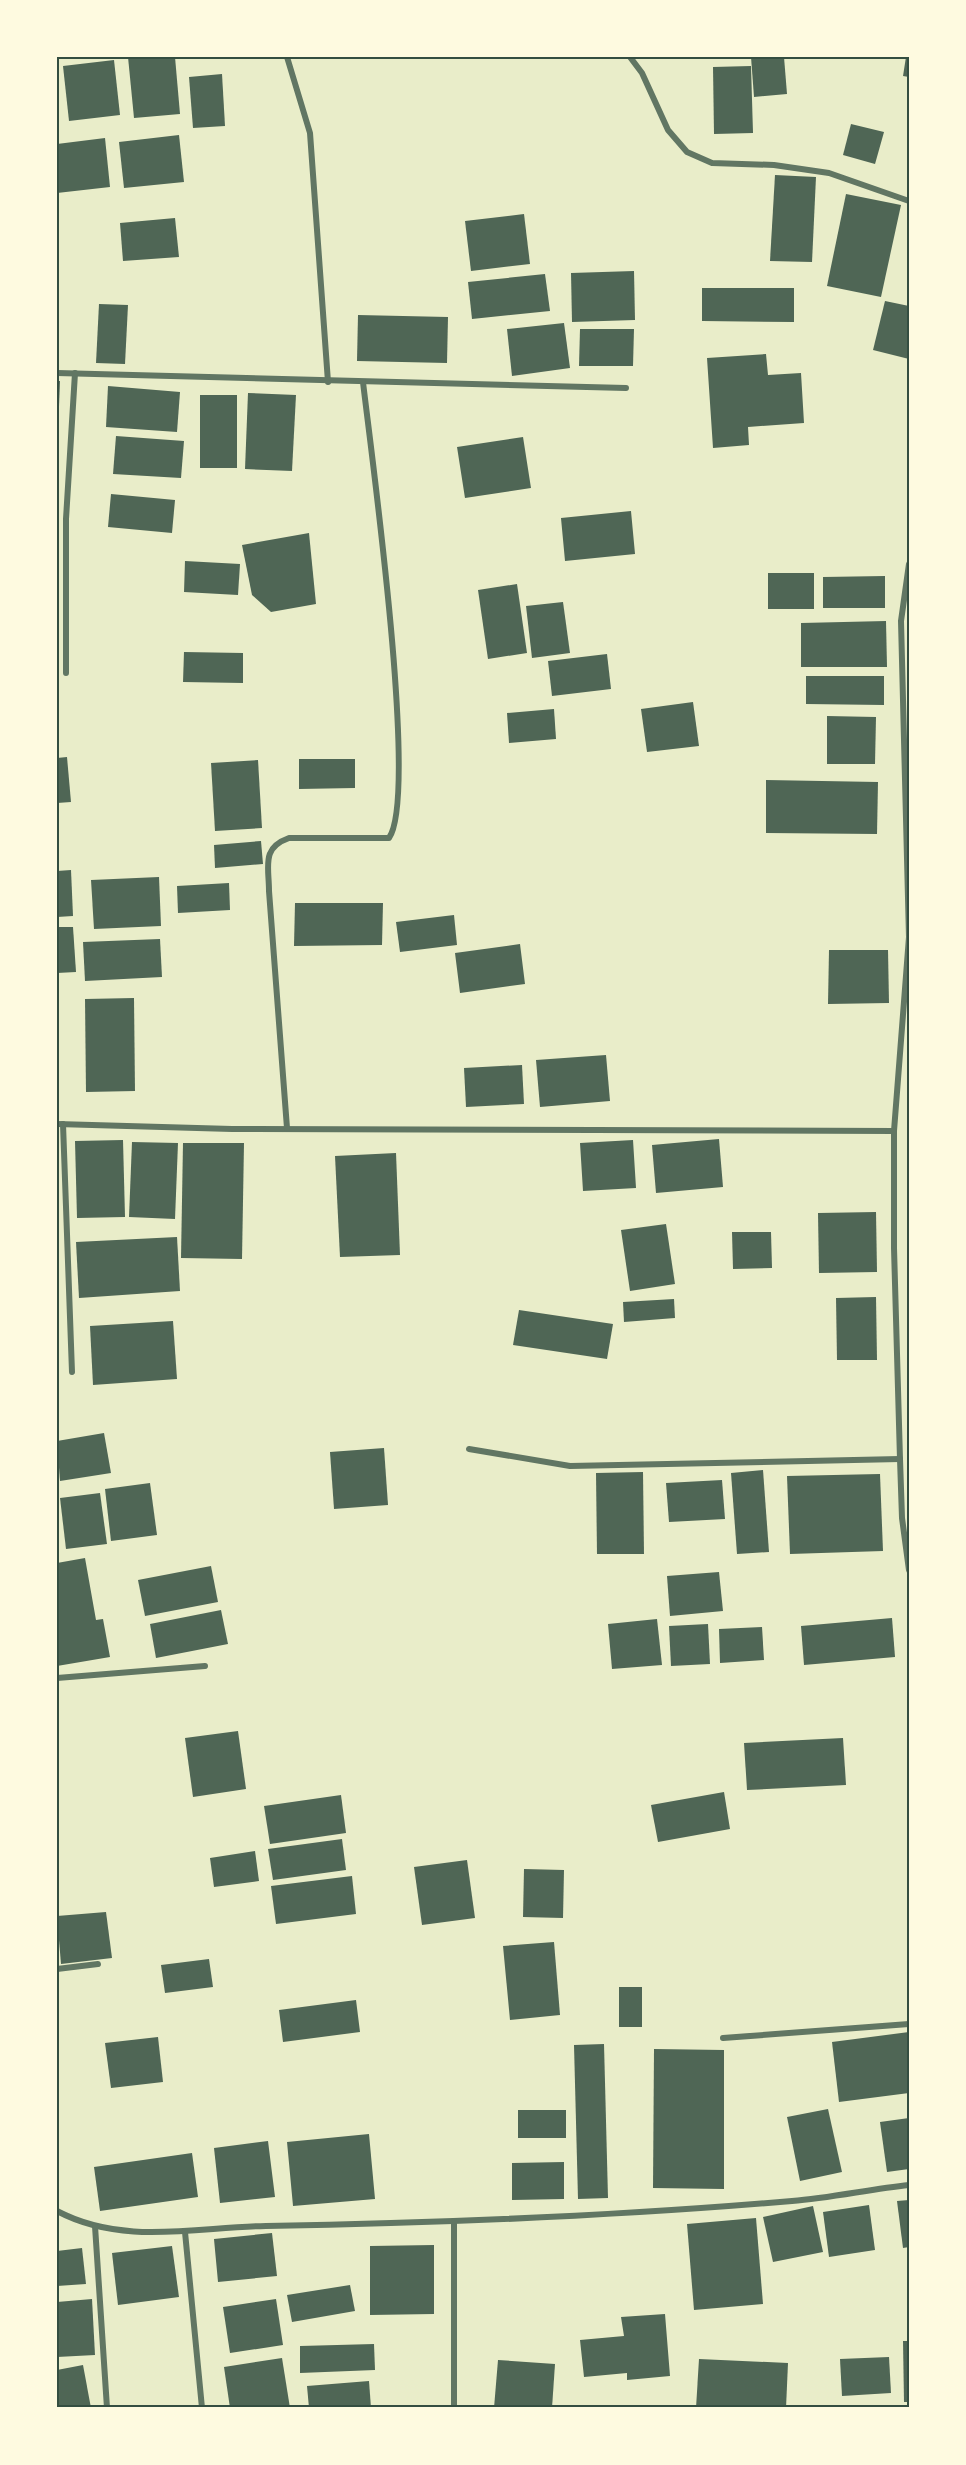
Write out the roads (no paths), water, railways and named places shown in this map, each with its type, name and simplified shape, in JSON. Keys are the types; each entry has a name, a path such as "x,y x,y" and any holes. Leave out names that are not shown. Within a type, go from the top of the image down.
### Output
{"street":[{"path":"287,57 310,133 328,382"},
{"path":"630,57 642,73 668,130 687,152 712,163 774,165 829,173 909,201"},
{"path":"57,373 328,382 626,388"},
{"path":"66,673 66,519 75,373"},
{"path":"287,1128 269,891 269,852 275,843 289,838 389,838 394,832 399,745 381,529 363,382"},
{"path":"909,564 902,621 909,937 894,1131 894,1248 900,1459 909,1570"},
{"path":"72,1372 60,1124 287,1128 894,1131"},
{"path":"469,1449 570,1467 900,1459"},
{"path":"57,1678 205,1666"},
{"path":"57,1969 98,1964"},
{"path":"723,2038 909,2024"},
{"path":"57,2211 95,2226 134,2232 185,2232 246,2226 568,2217 795,2201 909,2185"},
{"path":"454,2221 454,2408"},
{"path":"95,2226 107,2408"},
{"path":"185,2232 202,2408"}]}
